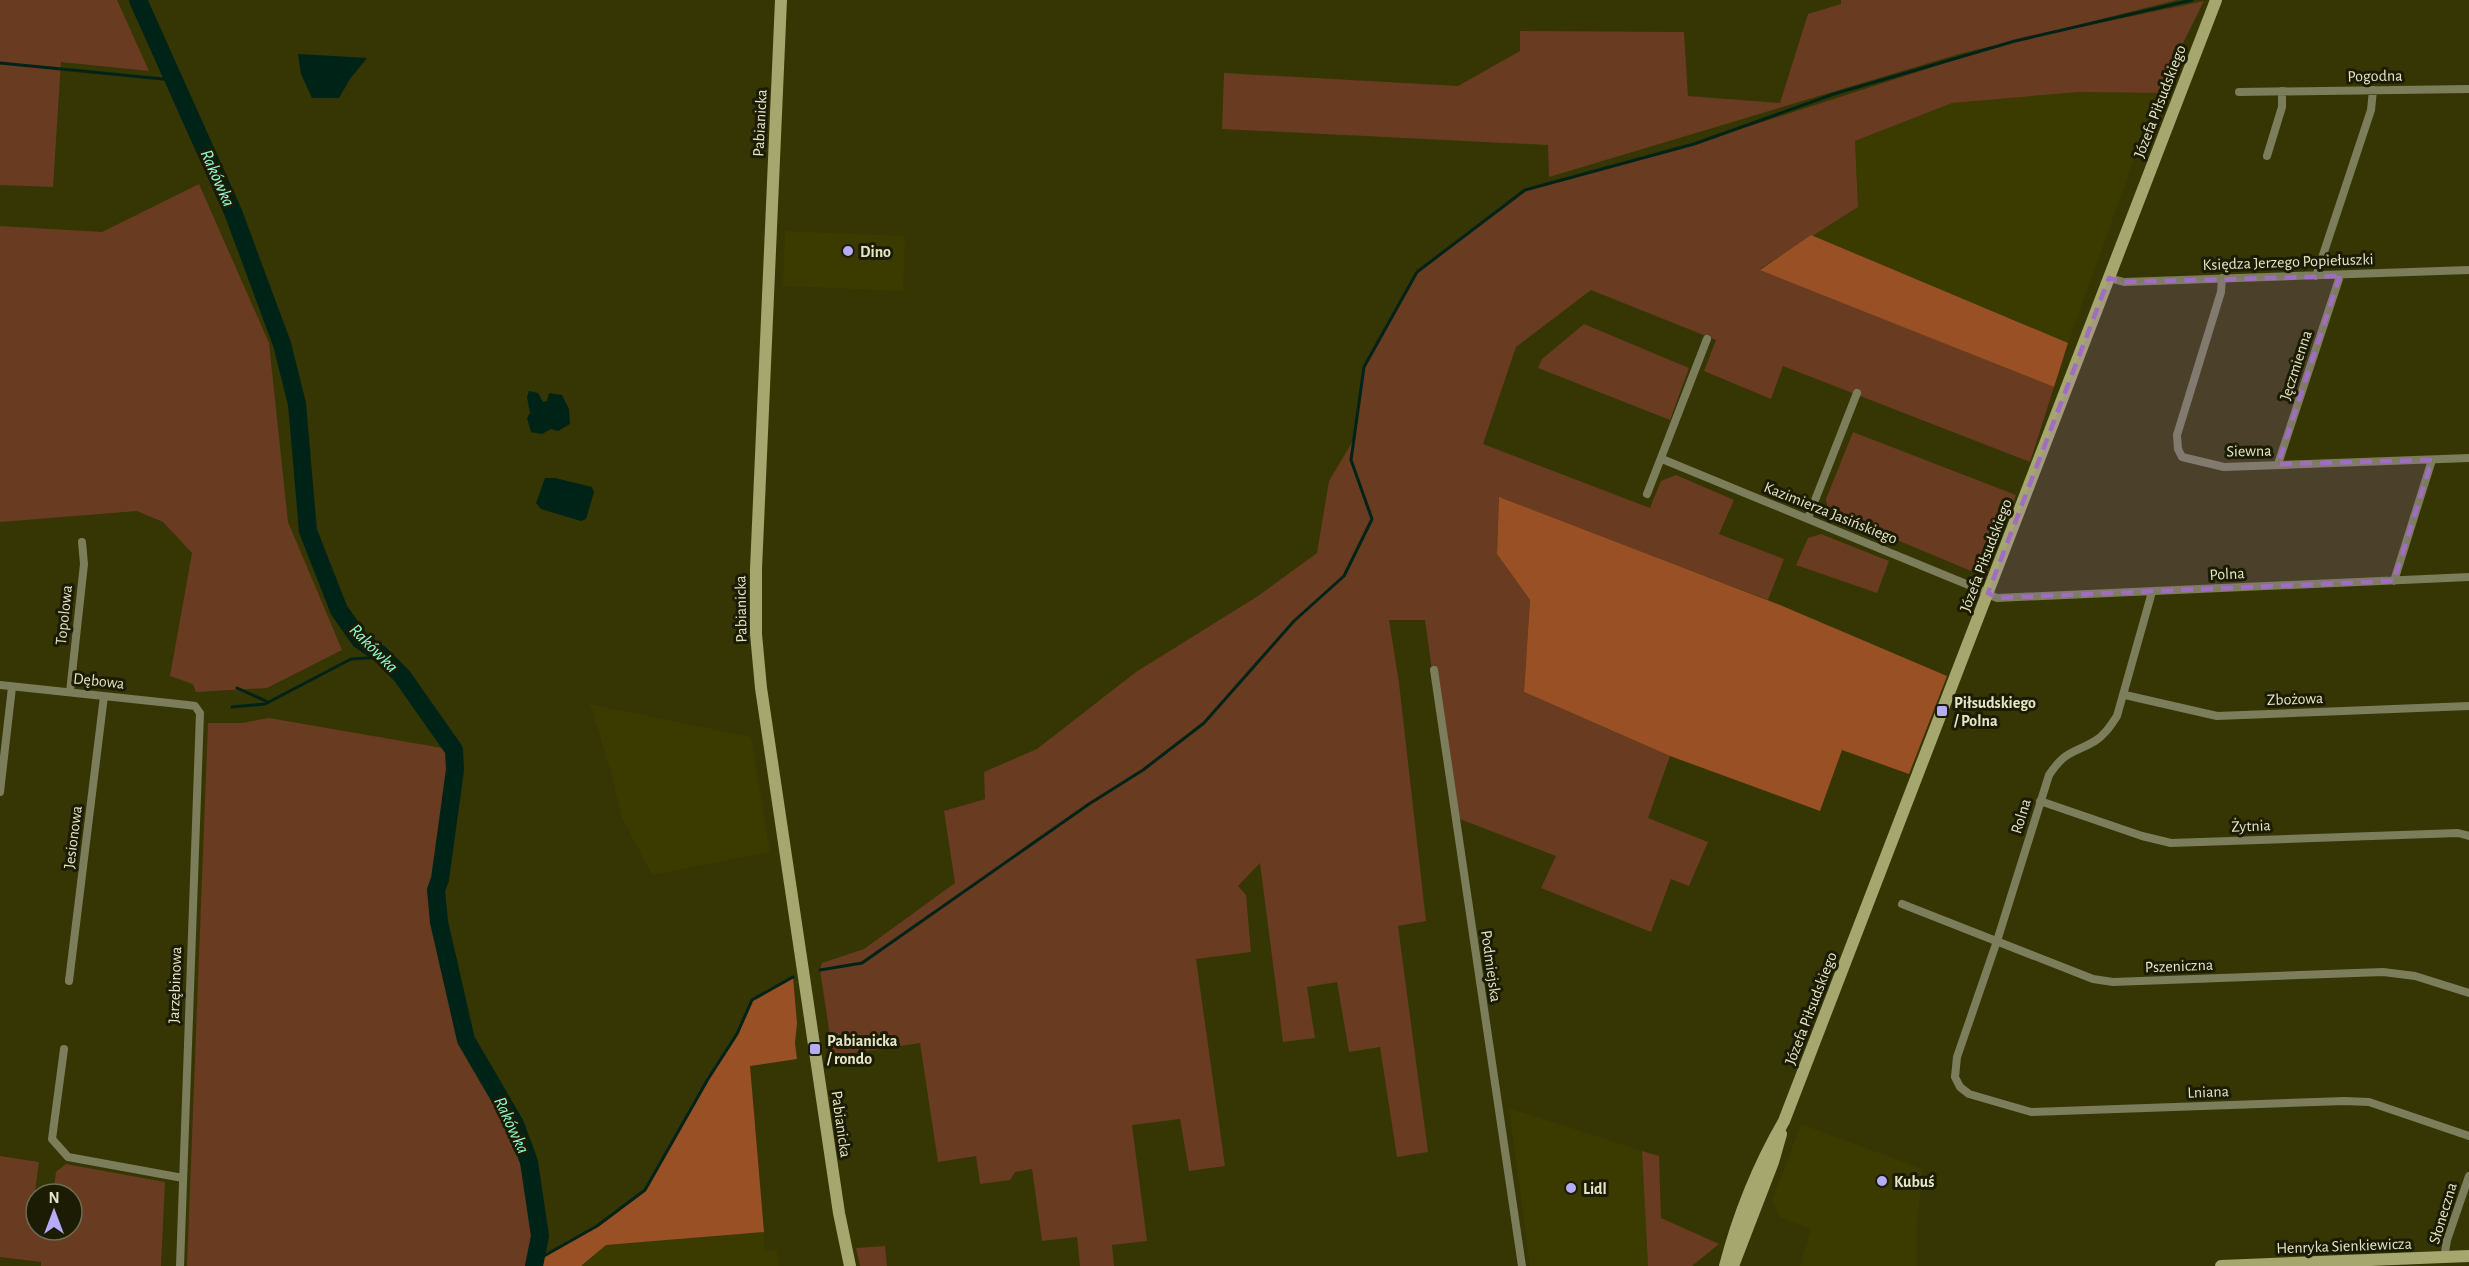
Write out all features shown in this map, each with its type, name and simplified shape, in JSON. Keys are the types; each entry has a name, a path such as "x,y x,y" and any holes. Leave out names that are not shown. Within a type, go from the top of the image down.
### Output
{"main road":[{"name":"Pabianicka","path":"781,0 756,569 756,633 761,688 839,1213 850,1266"},
{"name":"Józefa Piłsudskiego","path":"1733,1265 1773,1162 1784,1121 2216,0"},
{"name":"Józefa Piłsudskiego","path":"1733,1265 1728,1248 1764,1157 1784,1121"},
{"name":"Pabianicka","path":"839,1213 842,1266"},
{"path":"1716,1266 1728,1248"},
{"name":"Henryka Sienkiewicza","path":"2221,1266 2469,1256"}],"street":[{"name":"Pogodna","path":"2239,92 2469,89"},
{"path":"2316,276 2371,110 2373,90"},
{"path":"2267,156 2282,107 2282,91"},
{"name":"Księdza Jerzego Popiełuszki","path":"2109,278 2124,282 2469,270"},
{"name":"Jęczmienna","path":"2278,465 2340,276"},
{"name":"Siewna","path":"2222,278 2221,292 2177,435 2178,449 2182,457 2224,467 2469,458"},
{"path":"1647,494 1707,339"},
{"path":"1808,518 1857,393"},
{"name":"Kazimierza Jasińskiego","path":"1662,459 1987,594"},
{"path":"2394,580 2432,460"},
{"name":"Topolowa","path":"70,692 84,564 82,542"},
{"name":"Polna","path":"1987,594 1997,598 2469,577"},
{"name":"Rolna","path":"1955,1077 1957,1057 1997,941 2049,775 2059,761 2072,750 2096,741 2106,732 2117,716 2125,695 2152,592"},
{"name":"Podmiejska","path":"1434,670 1522,1266"},
{"name":"Dębowa","path":"0,685 195,706"},
{"path":"0,792 12,687"},
{"name":"Zbożowa","path":"2125,695 2217,716 2469,706"},
{"name":"Jesionowa","path":"69,981 104,696"},
{"name":"Jarzębinowa","path":"180,1266 200,719 199,710 195,706"},
{"name":"Żytnia","path":"2040,801 2142,836 2171,843 2458,833 2469,836"},
{"name":"Pszeniczna","path":"1902,904 2093,979 2113,982 2383,972 2415,976 2469,993"},
{"path":"63,1049 52,1139 68,1157 183,1178"},
{"name":"Lniana","path":"1955,1077 1960,1088 1969,1094 2031,1112 2369,1102 2469,1136"},
{"name":"Słoneczna","path":"2445,1258 2447,1240 2469,1176"}],"highlighted area":[{"path":"2340,276 2278,464 2432,460 2394,581 1997,598 1988,593 2109,278 2124,282"}],"shaded area":[{"path":"0,0 117,0 149,71 61,62 53,187 0,185"},
{"path":"1841,0 2177,0 2018,40 2204,1 2158,93 2079,92 1952,103 1855,141 1858,207 1760,269 2054,387 2030,462 1783,366 1771,399 1704,371 1716,340 1591,290 1516,347 1483,444 1650,508 1661,481 1676,475 1734,500 1719,534 1784,559 1768,600 1499,498 1497,554 1530,600 1524,692 1670,756 1648,818 1708,842 1689,886 1671,879 1651,932 1541,888 1556,856 1452,816 1425,620 1389,620 1399,683 1426,921 1398,926 1428,1152 1397,1157 1380,1047 1349,1052 1337,982 1307,987 1315,1038 1283,1042 1260,863 1238,886 1246,895 1251,952 1196,959 1225,1166 1189,1171 1180,1119 1132,1125 1147,1241 1112,1245 1114,1266 1080,1266 1077,1237 1042,1241 1032,1169 1015,1172 1010,1180 980,1184 976,1156 938,1162 920,1043 833,1056 820,970 822,963 864,949 955,883 944,811 985,799 984,772 1037,749 1136,672 1258,596 1317,553 1329,481 1354,439 1364,367 1417,272 1525,190 1694,144 2013,41 1959,54 1549,177 1548,145 1222,129 1224,73 1458,86 1520,51 1520,31 1684,32 1688,96 1780,103 1808,14 1841,4"},
{"path":"298,54 367,58 350,79 339,98 312,98 301,74"},
{"path":"2079,92 2158,93 2068,343 1811,235 1858,207 1855,141 1952,103"},
{"path":"199,184 269,343 288,522 342,650 267,688 196,692 193,684 170,676 192,553 163,522 137,511 0,522 0,226 102,232"},
{"path":"785,231 905,236 903,291 783,286"},
{"path":"1811,235 2068,343 2054,387 1760,270"},
{"path":"1584,324 1689,368 1670,420 1538,368 1542,359"},
{"path":"529,391 538,393 543,402 547,401 549,393 562,395 569,409 570,424 558,431 551,429 542,434 531,432 527,418 530,413 527,397"},
{"path":"1853,432 2016,495 1983,576 1828,511 1826,499"},
{"path":"545,478 555,478 592,487 594,492 586,519 581,521 541,509 536,503"},
{"path":"1499,497 1780,605 1947,676 1909,774 1842,750 1820,811 1670,756 1524,692 1530,600 1497,554"},
{"path":"1821,534 1889,561 1877,593 1796,565 1808,538"},
{"path":"590,704 751,737 770,852 652,875 622,818 609,765"},
{"path":"269,718 454,750 455,770 440,879 436,890 439,922 466,1040 515,1124 529,1162 540,1236 534,1266 187,1266 208,723 242,723"},
{"path":"793,977 797,1059 750,1066 764,1232 606,1245 581,1266 534,1266 535,1261 597,1226 645,1190 708,1079 737,1034 752,1000"},
{"path":"1509,1108 1642,1151 1648,1266 1530,1266"},
{"path":"1801,1124 1923,1169 1917,1222 1917,1266 1800,1266 1811,1229 1781,1218 1772,1201"},
{"path":"1642,1151 1659,1156 1661,1218 1719,1244 1692,1266 1648,1266"},
{"path":"0,1156 39,1162 36,1182 24,1182 24,1242 84,1242 84,1182 55,1182 56,1172 66,1164 165,1182 161,1266 41,1266 41,1262 0,1257"},
{"path":"764,1232 765,1251 777,1250 779,1266 581,1266 606,1245"},
{"path":"885,1246 887,1266 860,1266 856,1248"}],"waterway":[{"name":"Rakówka","path":"138,0 233,212 282,344 297,404 308,531 339,610 360,640 380,654 402,676 454,750 455,770 440,879 436,890 439,922 466,1040 515,1124 529,1162 540,1236 534,1266"},
{"path":"820,970 862,963 1089,804 1143,770 1204,723 1294,621 1344,576 1372,519 1351,460 1364,367 1417,272 1525,190 1694,144 1834,94 2015,41 2192,0"},
{"path":"0,63 173,80"},
{"path":"232,707 265,704 351,659 383,657"},
{"path":"237,688 268,702"},
{"name":"Rakówka","path":"535,1261 597,1226 645,1190 708,1079 737,1034 752,1000 793,977"}],"place":[{"name":"Dino","path":"848,251"},
{"name":"Piłsudskiego / Polna","path":"1942,711"},
{"name":"Pabianicka / rondo","path":"815,1049"},
{"name":"Kubuś","path":"1882,1181"},
{"name":"Lidl","path":"1571,1188"}]}
